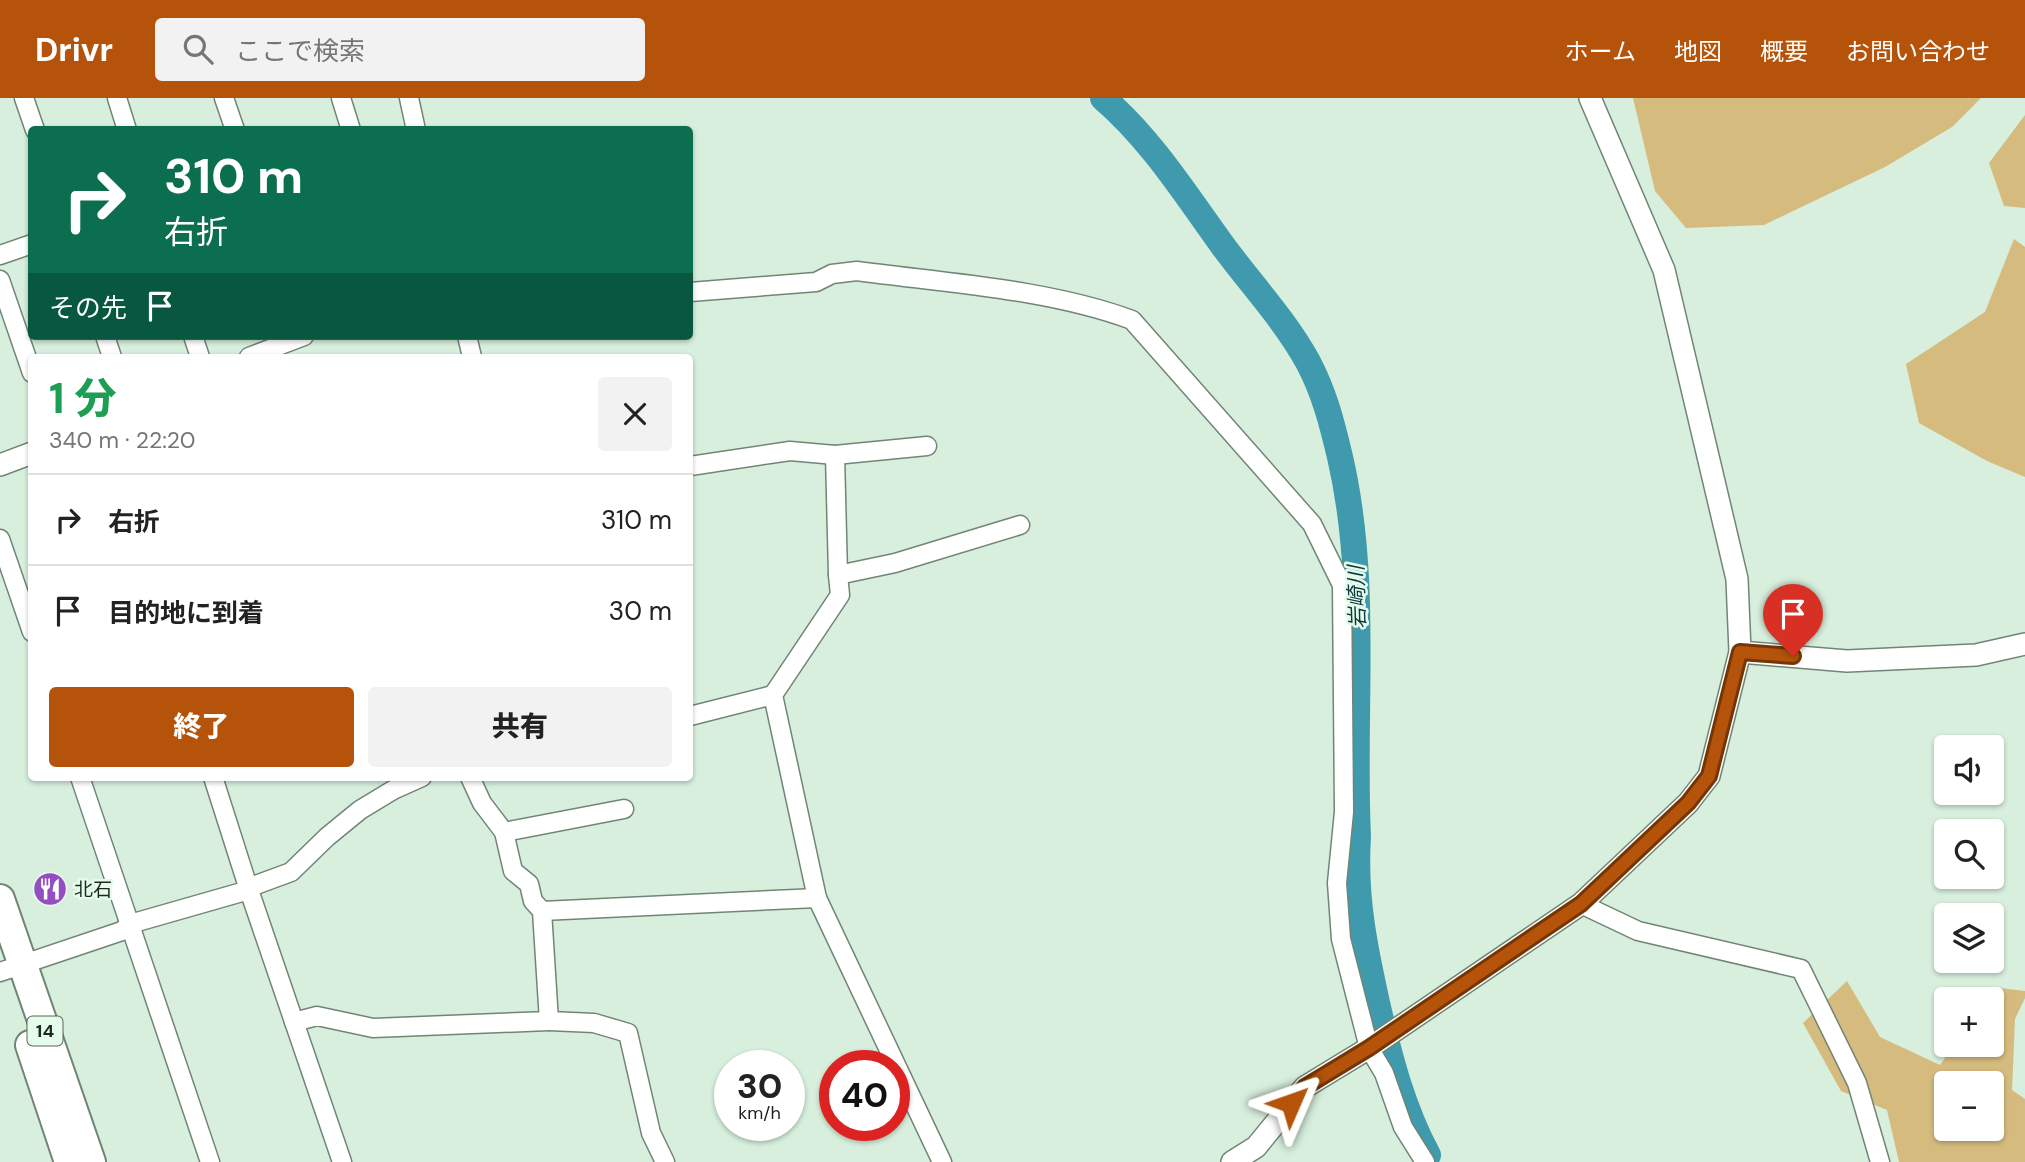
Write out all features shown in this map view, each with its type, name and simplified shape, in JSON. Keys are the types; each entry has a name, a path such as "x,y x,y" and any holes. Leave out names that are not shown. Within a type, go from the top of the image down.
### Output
{"main road":[{"name":"14","path":"0,900 7,966 69,1162"},
{"name":"14","path":"7,966 91,1162"}],"street":[{"path":"24,98 34,126"},
{"path":"117,98 126,126"},
{"path":"224,98 234,126"},
{"path":"341,98 350,126"},
{"path":"409,98 415,126"},
{"path":"1232,1162 1256,1147 1305,1087 1402,1026 1581,904 1688,803 1709,776 1740,652 1737,579 1664,270 1590,98"},
{"path":"0,255 28,245"},
{"path":"693,292 816,282 832,274 857,271 1034,295 1100,308 1132,320 1312,524 1342,586 1344,812 1337,883 1341,939 1373,1045 1403,1127 1425,1162"},
{"path":"0,280 28,361"},
{"path":"256,354 293,340"},
{"path":"693,466 790,451 835,455 927,446"},
{"path":"0,465 28,454"},
{"path":"693,715 773,695 840,596 835,455"},
{"path":"838,575 895,562 1020,525"},
{"path":"0,539 28,620"},
{"path":"1740,652 1847,661 1976,655 2025,644"},
{"path":"773,695 817,898 942,1162"},
{"path":"81,781 210,1162"},
{"path":"215,781 255,886 294,1022 342,1162"},
{"path":"7,966 122,931 130,924 255,886 291,872 327,836 360,810 413,781"},
{"path":"472,781 482,803 504,832 513,871 529,884 533,901 542,911 549,1021"},
{"path":"504,832 624,809"},
{"path":"542,911 817,898"},
{"path":"1581,904 1638,931 1801,969 1857,1083 1880,1162"},
{"path":"294,1022 317,1016 373,1028 549,1021 594,1023 628,1033 651,1133 665,1162"}],"shaded area":[{"path":"1633,98 1981,98 1952,127 1885,167 1764,225 1686,228 1655,191"},
{"path":"2025,115 2025,208 2004,206 1989,163"},
{"path":"2014,239 2025,247 2025,477 1987,461 1919,423 1906,364 1985,312"},
{"path":"1847,981 1880,1037 1940,1065 1946,1057 2004,1057 2004,989 2025,991 2025,998 2015,1019 2012,1090 2025,1099 2025,1162 1899,1162 1887,1110 1841,1091 1803,1023"}],"waterway":[{"name":"岩崎川","path":"1103,98 1152,149 1278,317 1308,362 1327,408 1349,504 1354,551 1358,646 1357,859 1362,923 1373,986 1393,1064 1411,1120 1428,1155"}],"place":[{"name":"北石","path":"50,889"}],"route":[{"path":"1291,1103 1305,1087 1369,1048 1581,904 1688,803 1709,776 1740,652 1793,656"}]}
